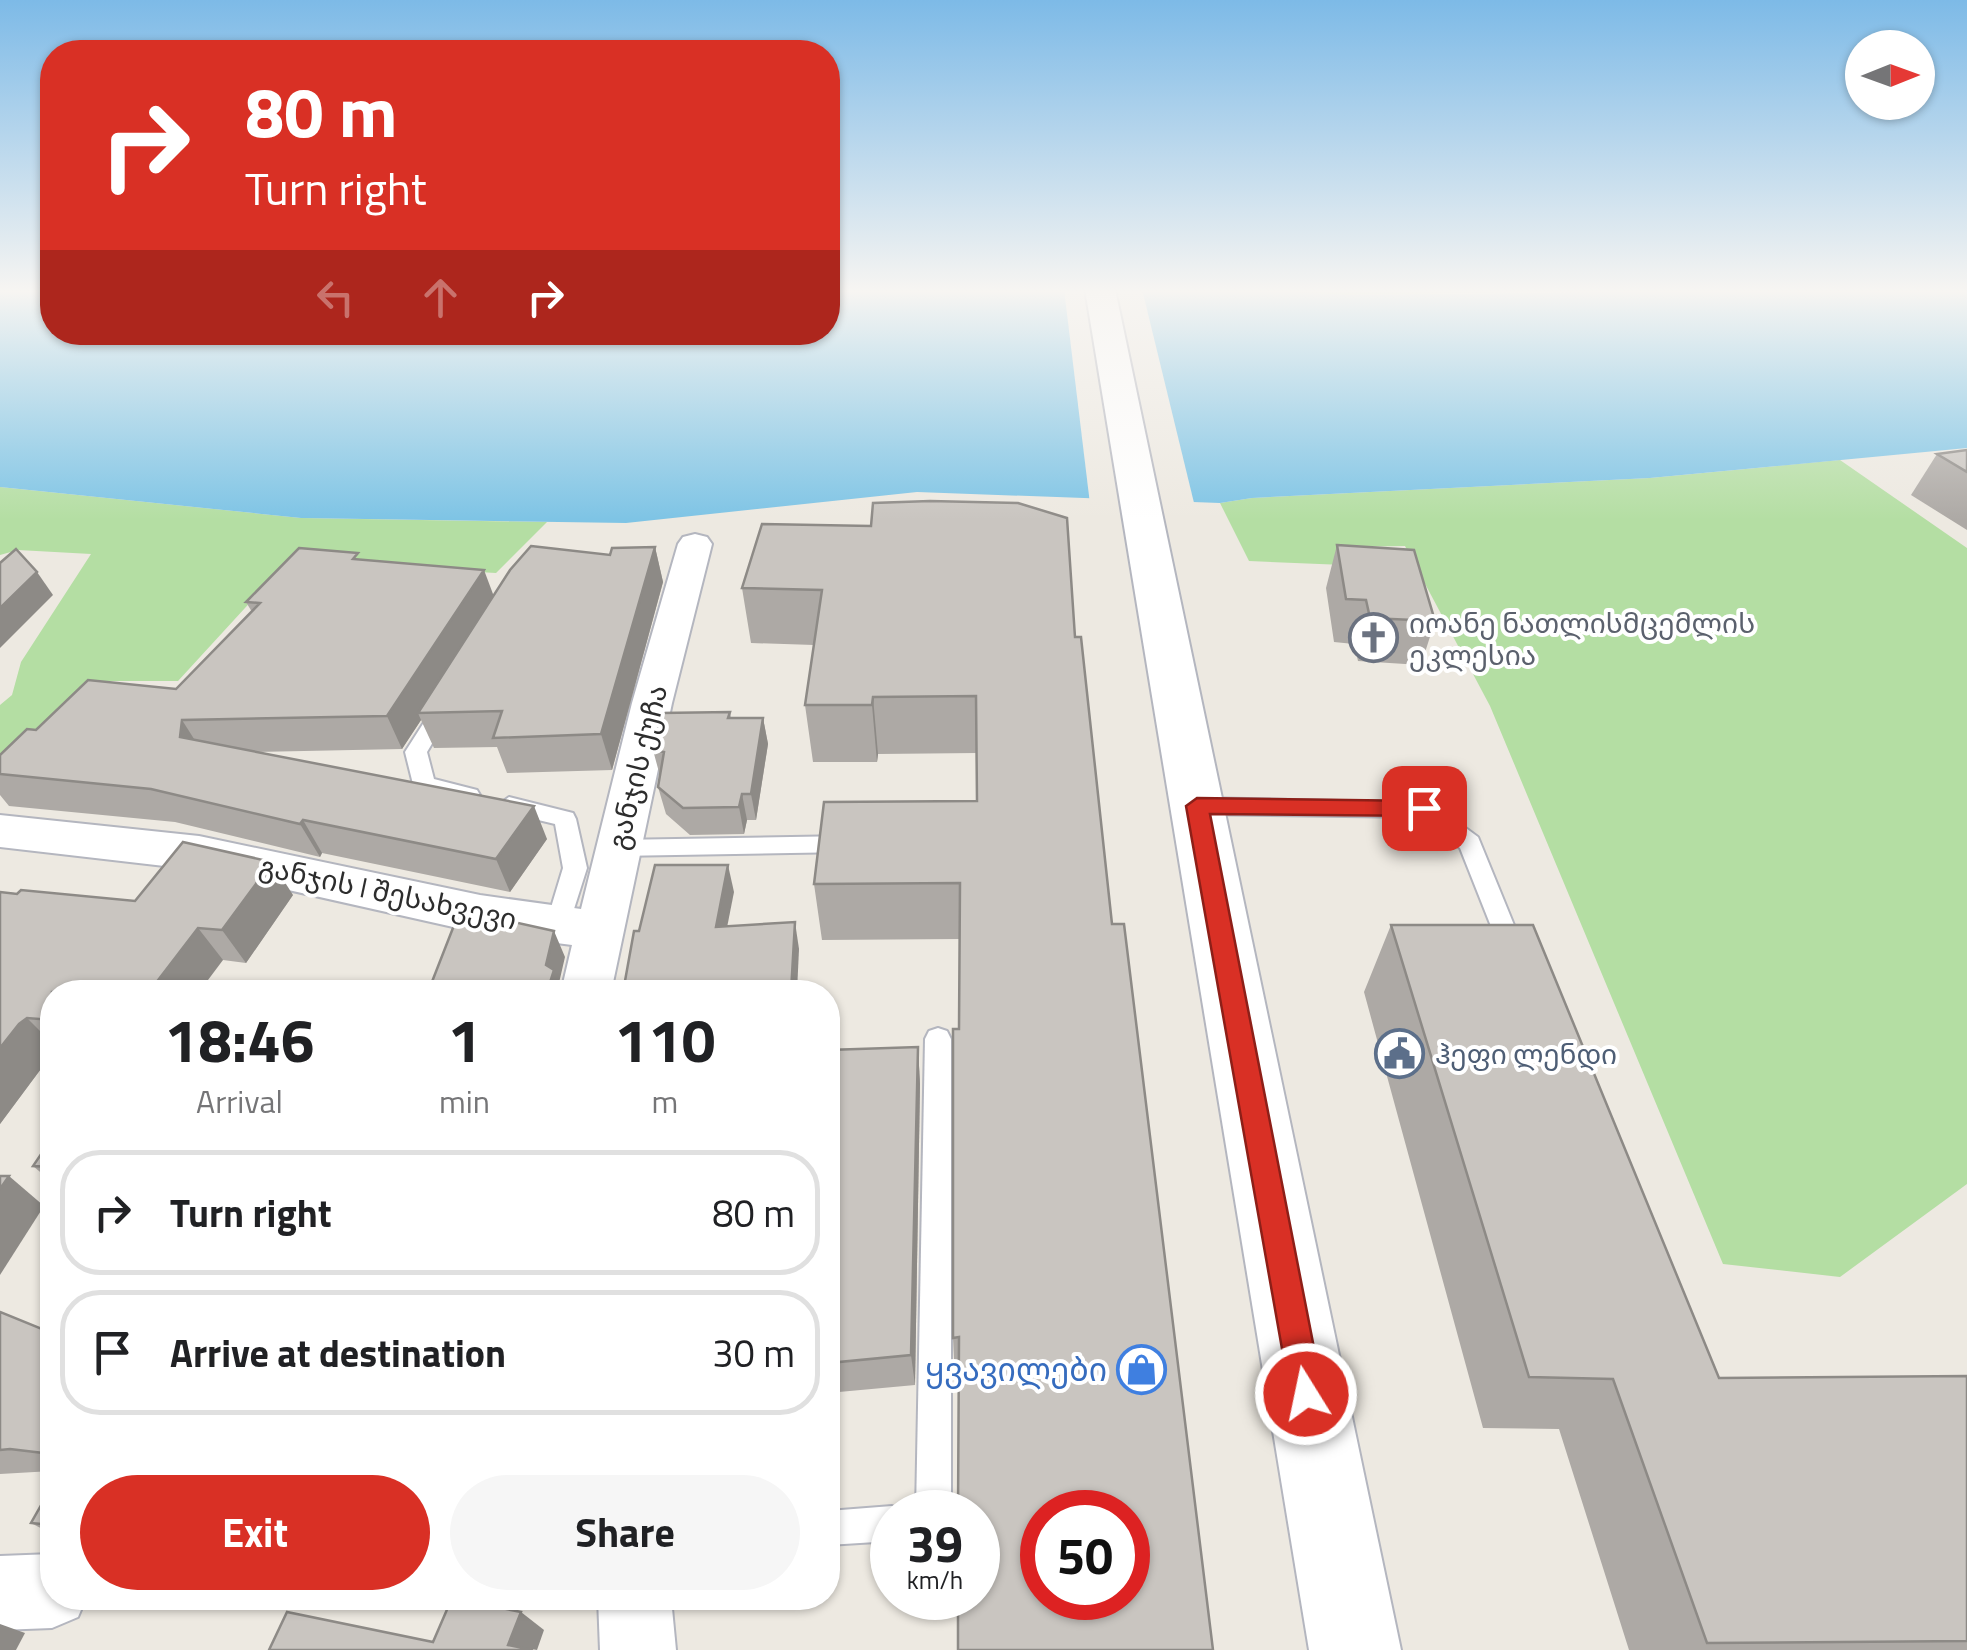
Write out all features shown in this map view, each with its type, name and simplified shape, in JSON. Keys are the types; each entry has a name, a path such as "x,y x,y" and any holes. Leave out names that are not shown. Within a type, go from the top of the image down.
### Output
{"main road":[{"path":"1115,366 1354,1650"}],"street":[{"name":"განჯის ქუჩა","path":"585,980 578,927 617,848 695,544"},
{"name":"განჯის I შესახვევი","path":"0,832 199,852 480,914 578,927"},
{"path":"0,1592 40,1591"},
{"path":"636,1610 638,1650"}],"lane":[{"path":"456,688 416,752 424,784 565,819 576,868 578,927"},
{"path":"1197,806 1424,808 1470,844 1520,970"},
{"path":"617,848 865,844"},
{"path":"933,1490 938,1039"},
{"path":"840,1527 870,1525"}],"green space":[{"path":"1840,460 1967,548 1967,1184 1840,1277 1723,1264 1490,706 1405,546 1341,547 1344,565 1249,561 1220,503 1252,498 1650,478"},
{"path":"0,487 301,518 547,522 496,573 288,561 178,681 97,681 0,763 0,705 12,695 21,662 91,554 18,550 0,555"}],"water":[{"path":"0,366 1967,366 1967,448 1650,478 1252,498 1220,503 917,492 626,523 301,518 0,487"}],"pier":[{"path":"1073,366 1161,366 1195,507 1090,504"}],"building":[{"path":"1967,450 1967,472 1937,454"},
{"path":"873,503 1018,503 1067,518 1075,637 1081,637 1112,924 1124,924 1213,1650 958,1650 958,1620 1000,1620 1000,1490 958,1490 959,1337 953,1338 953,1029 959,1029 960,883 814,884 824,802 977,801 976,696 873,697 872,705 805,705 822,590 742,588 762,524 871,526"},
{"path":"1337,545 1414,550 1435,621 1370,618 1366,600 1346,599"},
{"path":"531,546 610,555 612,548 655,547 601,734 493,738 502,711 418,713 510,570"},
{"path":"299,548 358,553 353,559 484,570 387,716 182,720 180,737 534,806 496,859 303,820 300,824 151,789 0,774 0,755 27,729 36,730 88,680 176,689 260,603 246,602"},
{"path":"16,549 37,572 0,608 0,563"},
{"path":"730,712 728,718 763,718 751,794 742,794 739,807 683,808 658,787 664,752 653,750 661,713"},
{"path":"183,842 272,862 222,930 198,928 158,980 40,980 40,1019 27,1018 0,1048 0,892 17,894 21,890 135,901"},
{"path":"655,865 728,865 716,927 795,922 792,980 625,980 634,931 639,931"},
{"path":"460,910 554,931 546,965 554,970 551,980 433,980"},
{"path":"1391,925 1533,925 1719,1378 1967,1376 1967,1641 1707,1643 1613,1379 1529,1377"},
{"path":"918,1047 911,1355 840,1362 840,1050"},
{"path":"0,1312 40,1328 40,1453 0,1450"},
{"path":"40,1507 40,1524 31,1523"},
{"path":"447,1610 511,1610 521,1612 508,1645 533,1650 269,1650 287,1612 433,1642"}],"place":[{"name":"იოანე ნათლისმცემლის ეკლესია","path":"1374,638"},
{"name":"ჰეფი ლენდი","path":"1400,1053"},
{"name":"ყვავილები","path":"1142,1369"}],"route":[{"path":"1306,1394 1197,806 1424,808"}]}
